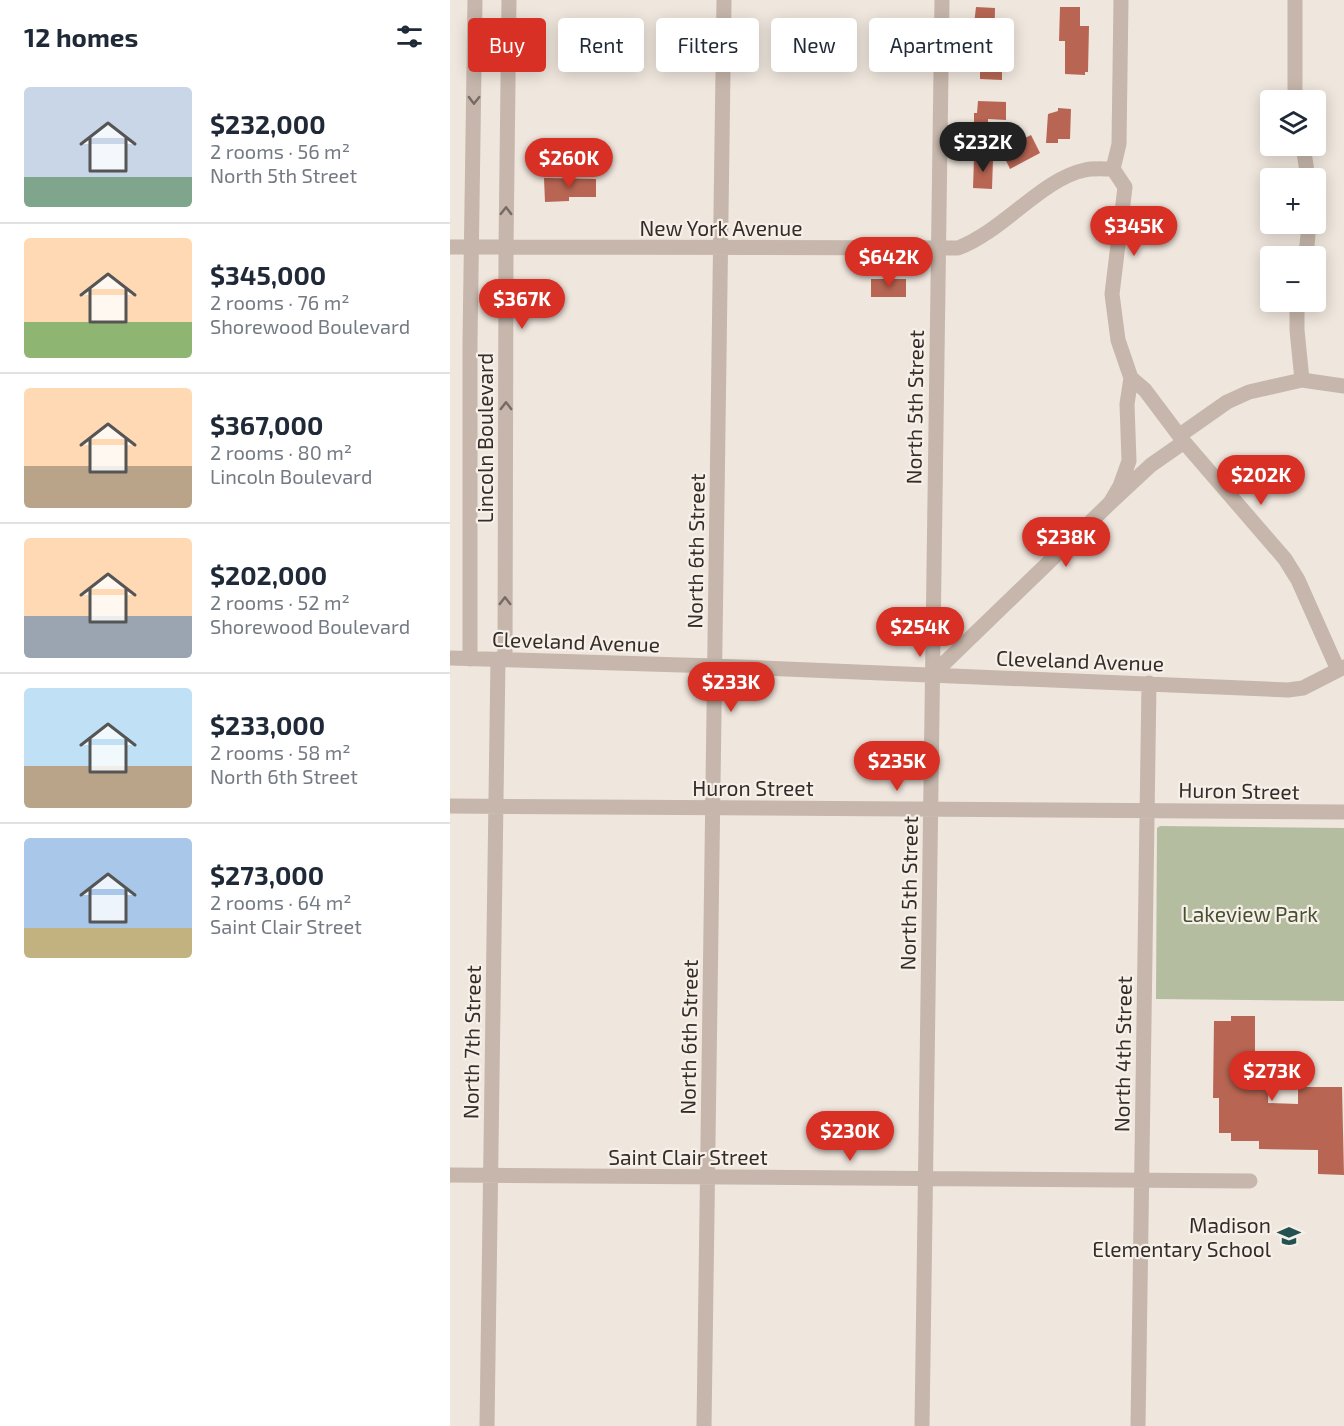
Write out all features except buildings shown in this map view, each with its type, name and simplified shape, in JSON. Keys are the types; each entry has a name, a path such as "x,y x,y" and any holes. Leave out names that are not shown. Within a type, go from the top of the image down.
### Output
{"street":[{"name":"Lincoln Boulevard","path":"470,659 475,0"},
{"name":"Lincoln Boulevard","path":"502,660 509,0"},
{"name":"North 6th Street","path":"704,1426 723,0"},
{"name":"North 5th Street","path":"922,1426 942,0"},
{"path":"1110,503 1120,486 1129,461 1127,404 1131,378 1118,340 1112,294 1125,187 1113,169 1119,144 1121,0"},
{"path":"1295,0 1295,90"},
{"name":"New York Avenue","path":"450,247 958,248 976,241 1061,179 1084,170 1113,169"},
{"path":"1298,312 1302,380"},
{"path":"1131,378 1145,390 1182,438 1285,559 1299,580 1341,668"},
{"path":"932,675 1151,465 1227,402 1249,393 1302,380 1344,386"},
{"name":"Cleveland Avenue","path":"450,658 715,666 1288,690 1303,688 1341,668"},
{"name":"North 7th Street","path":"487,1426 496,807 502,660"},
{"name":"North 4th Street","path":"1138,1426 1149,683"},
{"name":"Huron Street","path":"450,806 1344,812"},
{"name":"Saint Clair Street","path":"450,1175 1250,1181"}],"green space":[{"name":"Lakeview Park","path":"1160,826 1344,828 1344,1001 1156,999 1157,828"}],"place":[{"name":"Madison Elementary School","path":"1289,1236"}]}
